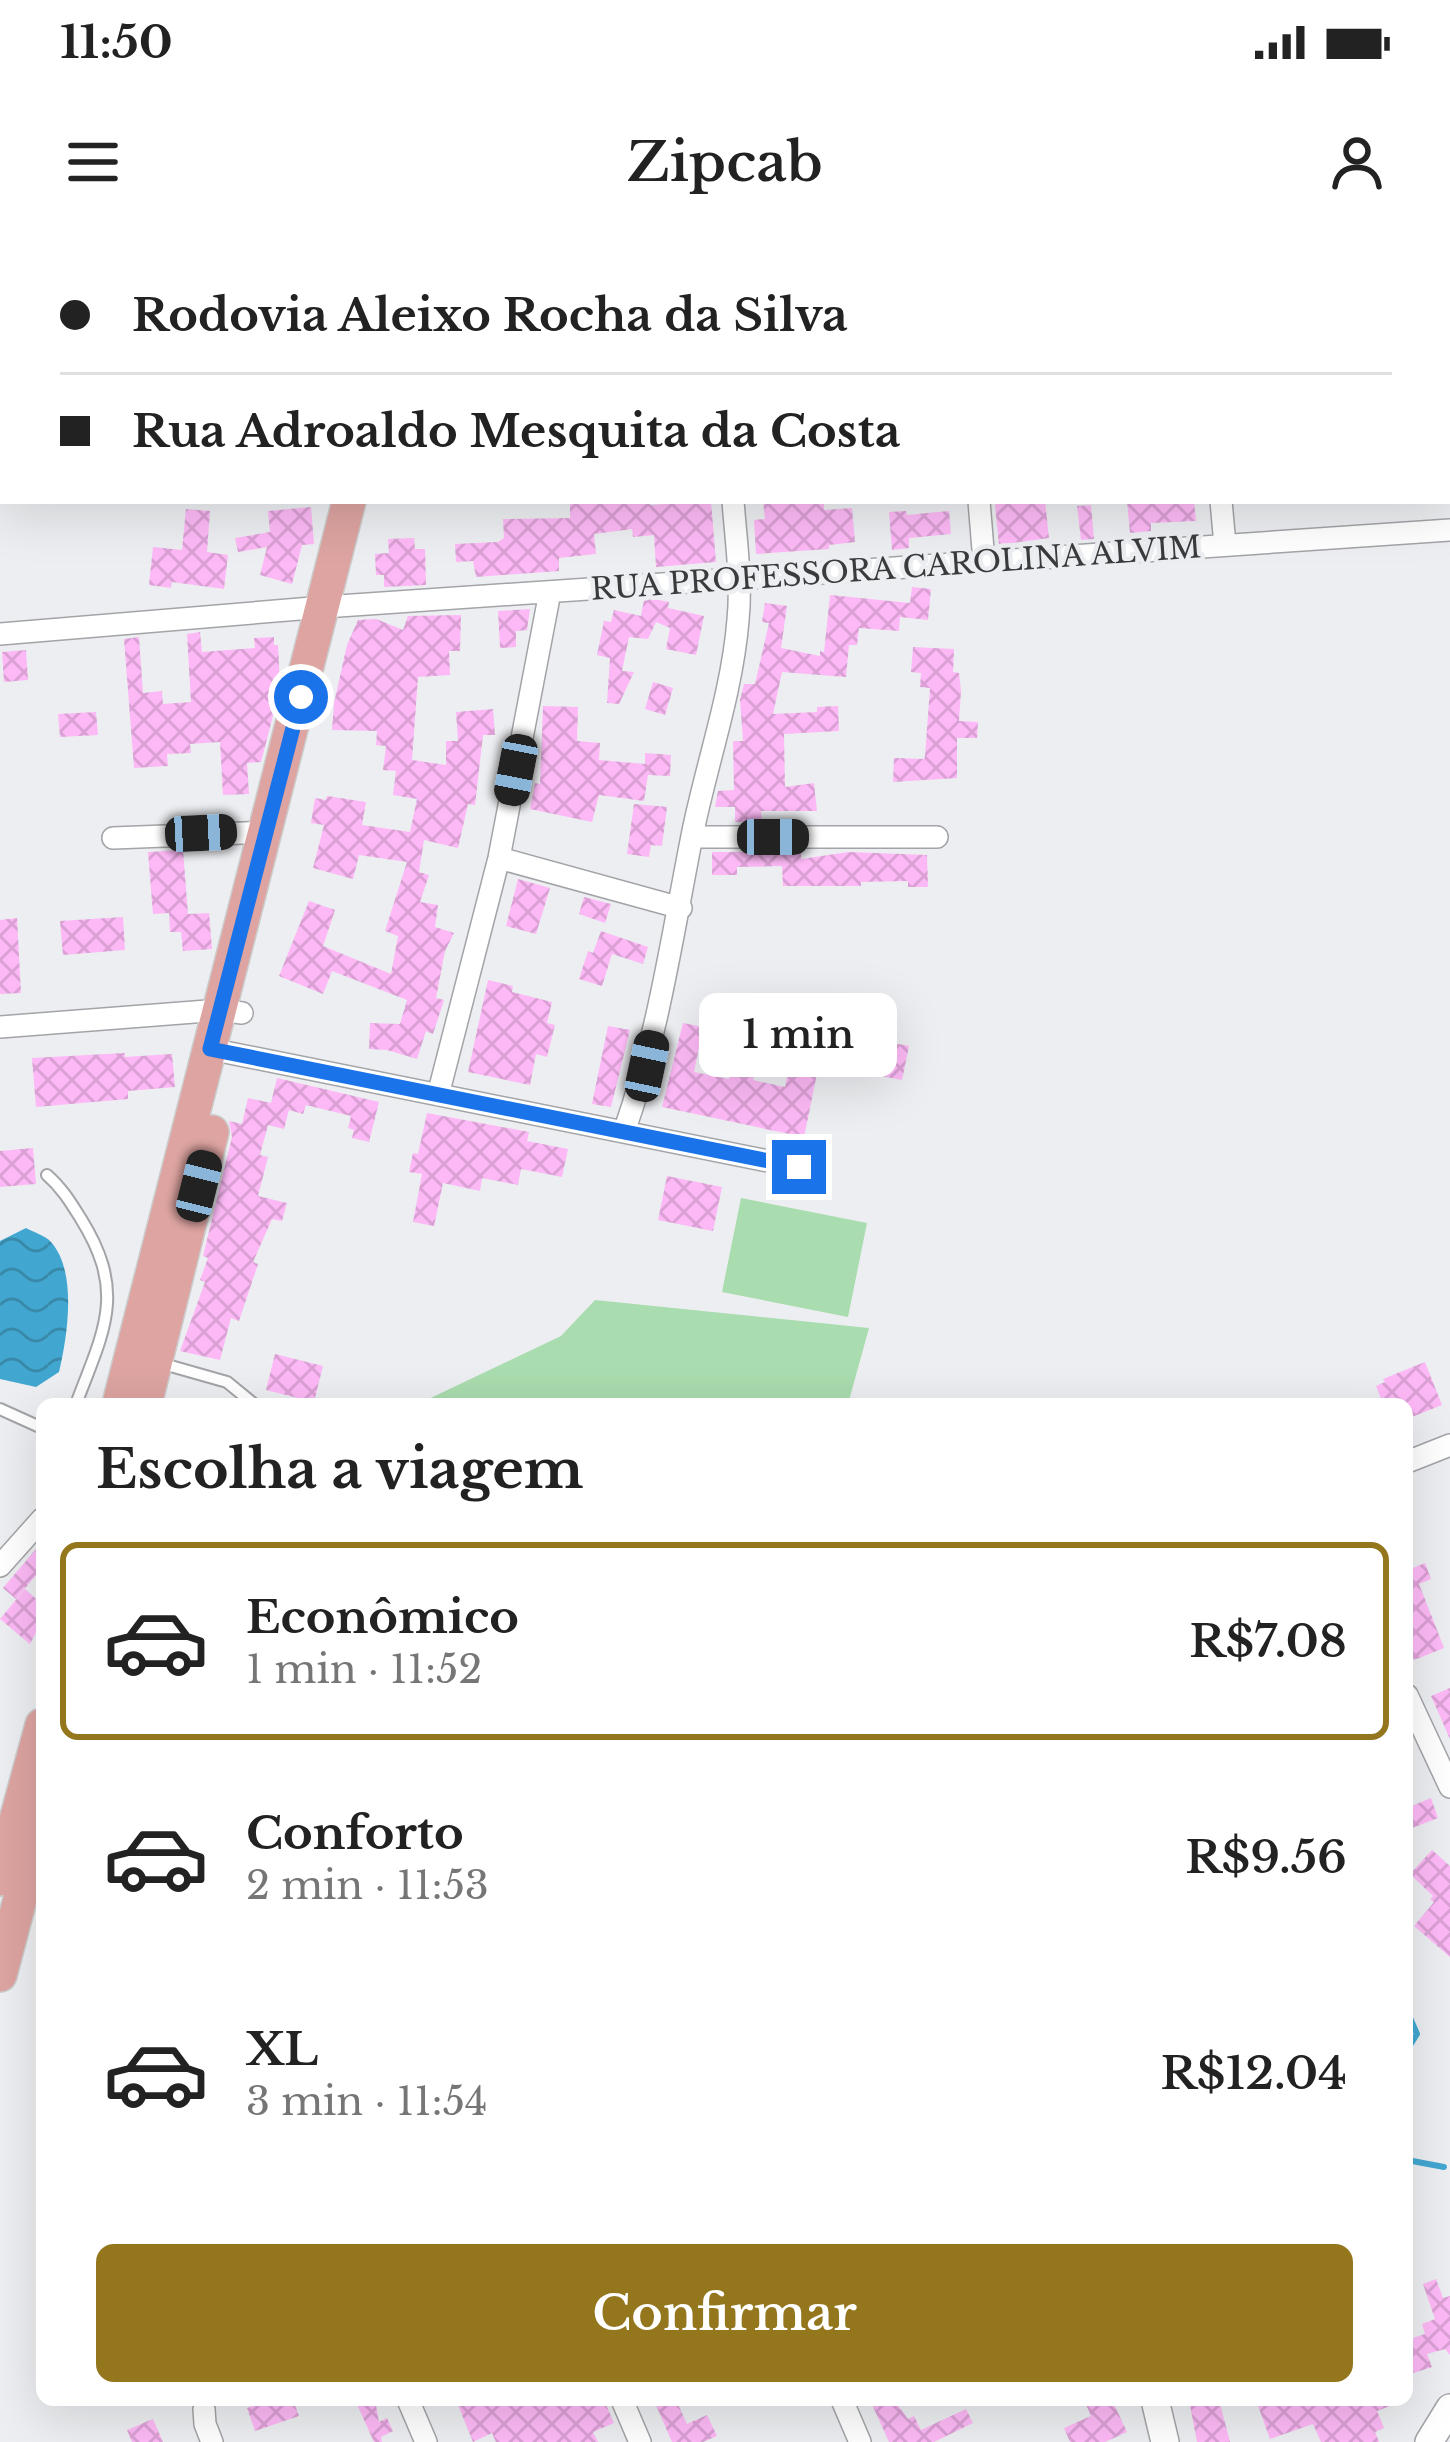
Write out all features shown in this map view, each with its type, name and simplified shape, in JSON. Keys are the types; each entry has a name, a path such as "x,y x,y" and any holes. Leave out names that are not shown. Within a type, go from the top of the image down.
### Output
{"main road":[{"path":"121,1398 231,1012 333,607 349,504"},
{"path":"231,1012 266,832 367,504"},
{"path":"147,1398 221,1051"},
{"path":"0,1975 36,1755"},
{"path":"2,1863 28,1795"}],"street":[{"path":"624,1132 647,1066 732,663 740,579 733,504"},
{"path":"979,504 984,562"},
{"path":"1221,504 1225,545"},
{"name":"RUA PROFESSORA CAROLINA ALVIM","path":"0,634 1450,530"},
{"path":"438,1095 499,858 550,592"},
{"path":"113,838 266,832"},
{"path":"692,837 937,837"},
{"path":"499,858 681,908"},
{"path":"0,1027 231,1012"},
{"path":"221,1051 799,1167"},
{"path":"1413,1460 1450,1445"},
{"path":"0,1566 36,1526"},
{"path":"1413,1708 1450,1787"},
{"path":"206,2406 205,2424 212,2442"},
{"path":"411,2406 426,2442"},
{"path":"625,2406 640,2442"},
{"path":"845,2406 860,2442"},
{"path":"1156,2406 1165,2442"},
{"path":"1429,2442 1450,2408"}],"lane":[{"path":"47,1175 61,1186 94,1241 110,1290 105,1327 78,1398"},
{"path":"156,1362 226,1382 246,1398"},
{"path":"0,1409 36,1425"}],"green space":[{"path":"741,1198 867,1223 848,1317 722,1292"},
{"path":"595,1300 869,1328 850,1398 431,1398 561,1336"}],"water":[{"path":"26,1228 51,1242 68,1287 59,1372 36,1387 0,1379 0,1241"}],"building":[{"path":"570,504 711,504 716,562 656,567 654,535 633,537 632,529 594,534 596,554 559,558 559,571 476,577 473,561 456,562 455,544 504,538 503,519 570,518"},
{"path":"763,504 852,508 855,542 829,545 829,549 756,554 754,520 765,519"},
{"path":"1045,504 1049,538 999,545 995,505"},
{"path":"1127,504 1194,504 1196,521 1151,523 1151,531 1130,533"},
{"path":"1091,505 1094,539 1081,540 1077,506"},
{"path":"311,507 314,544 302,545 292,584 260,575 267,547 238,552 235,538 270,532 268,511"},
{"path":"186,509 210,511 207,552 228,555 224,589 172,582 171,588 149,585 153,547 182,550"},
{"path":"906,511 907,515 949,511 951,534 909,538 909,548 892,550 889,512"},
{"path":"414,538 415,549 425,549 426,585 384,587 384,575 376,575 375,554 389,553 388,539"},
{"path":"912,587 931,589 928,620 900,617 899,631 859,628 857,645 849,645 846,677 782,672 773,714 838,706 839,731 784,734 785,787 814,783 817,811 761,811 762,822 735,822 735,807 715,807 718,791 734,790 733,741 743,741 740,700 744,684 755,684 769,623 762,622 765,603 787,606 781,648 820,656 830,595 910,603"},
{"path":"644,600 669,602 668,608 704,616 696,655 666,649 670,628 656,622 648,639 629,637 622,671 634,672 619,704 607,703 610,658 597,655 604,621 611,622 614,610 641,616"},
{"path":"530,609 527,630 516,631 516,647 500,648 498,611"},
{"path":"461,615 460,651 449,651 450,675 418,677 412,760 446,765 446,741 458,741 456,712 493,709 495,735 483,735 475,805 468,804 458,848 424,840 419,872 429,875 420,902 438,905 435,927 454,933 445,951 436,998 444,1000 433,1034 426,1031 417,1059 369,1049 370,1023 400,1024 407,1000 332,971 323,994 279,976 309,901 335,910 323,946 391,974 398,936 385,931 407,862 359,855 353,879 313,868 324,825 311,823 315,798 366,802 362,825 410,832 417,799 393,795 396,771 383,770 386,746 376,745 377,731 332,730 347,645 358,620 376,619 403,630 408,616"},
{"path":"200,632 202,652 255,648 254,638 274,637 278,645 280,685 272,689 274,712 261,762 247,763 249,794 223,795 220,742 190,744 191,753 167,754 168,766 134,768 124,639 139,637 143,693 162,691 163,704 191,702 187,634"},
{"path":"913,647 954,649 953,672 959,673 961,691 959,721 978,722 977,738 957,738 957,778 893,782 894,758 925,756 930,688 920,687 921,673 911,672"},
{"path":"26,650 28,680 4,682 2,652"},
{"path":"653,682 673,688 665,715 645,709"},
{"path":"543,706 578,707 577,741 600,743 599,760 645,764 645,753 671,755 670,776 648,775 644,801 599,795 592,822 530,809 535,783 540,784"},
{"path":"96,712 98,735 60,737 58,714"},
{"path":"634,804 667,807 662,846 651,845 649,857 627,854"},
{"path":"183,850 188,914 209,913 212,949 183,951 181,932 170,932 169,913 153,914 148,852"},
{"path":"712,852 801,852 801,859 849,852 927,855 928,887 908,887 908,881 783,886 782,866 737,867 737,875 712,875"},
{"path":"518,879 550,888 536,934 506,926"},
{"path":"584,897 611,904 605,923 579,914"},
{"path":"123,917 125,950 63,955 60,921"},
{"path":"17,918 21,993 0,994 0,920"},
{"path":"601,931 648,947 643,964 612,954 602,986 579,979"},
{"path":"488,980 552,1002 547,1023 555,1025 547,1057 536,1054 530,1085 468,1072"},
{"path":"683,1023 703,1027 694,1072 729,1079 731,1067 755,1072 753,1080 785,1087 798,1025 909,1046 902,1080 819,1064 804,1137 662,1107"},
{"path":"608,1026 630,1030 611,1107 592,1104"},
{"path":"125,1053 125,1057 172,1054 175,1087 128,1091 128,1099 36,1107 32,1058"},
{"path":"277,1078 379,1102 369,1142 352,1138 351,1116 306,1105 303,1114 289,1110 284,1129 268,1125 260,1155 268,1157 258,1196 287,1203 282,1221 272,1219 253,1262 258,1264 239,1321 231,1318 220,1360 180,1351 205,1282 200,1280 208,1258 203,1256 232,1137 229,1121 242,1124 248,1098 271,1103"},
{"path":"427,1113 529,1132 527,1141 568,1149 562,1177 521,1169 518,1185 482,1178 480,1191 443,1183 434,1226 413,1222 422,1174 409,1172"},
{"path":"33,1148 36,1184 0,1187 0,1151"},
{"path":"667,1176 722,1187 713,1231 658,1220"},
{"path":"275,1354 323,1366 315,1398 266,1390"},
{"path":"1425,1362 1442,1405 1413,1417 1413,1398 1381,1398 1376,1386"},
{"path":"36,1549 36,1575 16,1599 3,1588"},
{"path":"1425,1563 1431,1579 1419,1584 1444,1648 1414,1660 1413,1568"},
{"path":"25,1589 36,1599 36,1632 30,1644 0,1619"},
{"path":"1450,1688 1450,1739 1431,1696"},
{"path":"1431,1798 1438,1818 1413,1828 1413,1806"},
{"path":"1432,1850 1450,1866 1450,1957 1414,1926 1434,1902 1413,1871"},
{"path":"1436,2279 1443,2298 1450,2296 1450,2355 1445,2349 1427,2354 1432,2367 1413,2373 1413,2338 1425,2334 1422,2324 1435,2319 1423,2284"},
{"path":"295,2406 299,2416 255,2431 247,2408"},
{"path":"358,2406 376,2406 379,2422 387,2418 393,2431 381,2437 382,2442 374,2442"},
{"path":"458,2406 607,2406 614,2423 593,2432 598,2442 496,2442 492,2433 473,2442"},
{"path":"656,2406 679,2406 687,2424 707,2415 717,2436 703,2442 672,2442"},
{"path":"873,2406 898,2406 908,2419 914,2416 921,2430 966,2409 973,2423 934,2442 889,2442"},
{"path":"1087,2406 1115,2406 1127,2432 1105,2442 1070,2442 1064,2428 1091,2416"},
{"path":"1190,2406 1221,2406 1230,2442 1197,2442"},
{"path":"1258,2406 1390,2406 1377,2411 1384,2428 1375,2432 1379,2442 1321,2442 1313,2424 1270,2439"},
{"path":"153,2419 163,2442 132,2442 127,2430"}],"waterway":[{"path":"1413,2025 1417,2034 1413,2040"},
{"path":"1413,2161 1444,2167"}],"route":[{"path":"301,697 210,1049 799,1167"}]}
